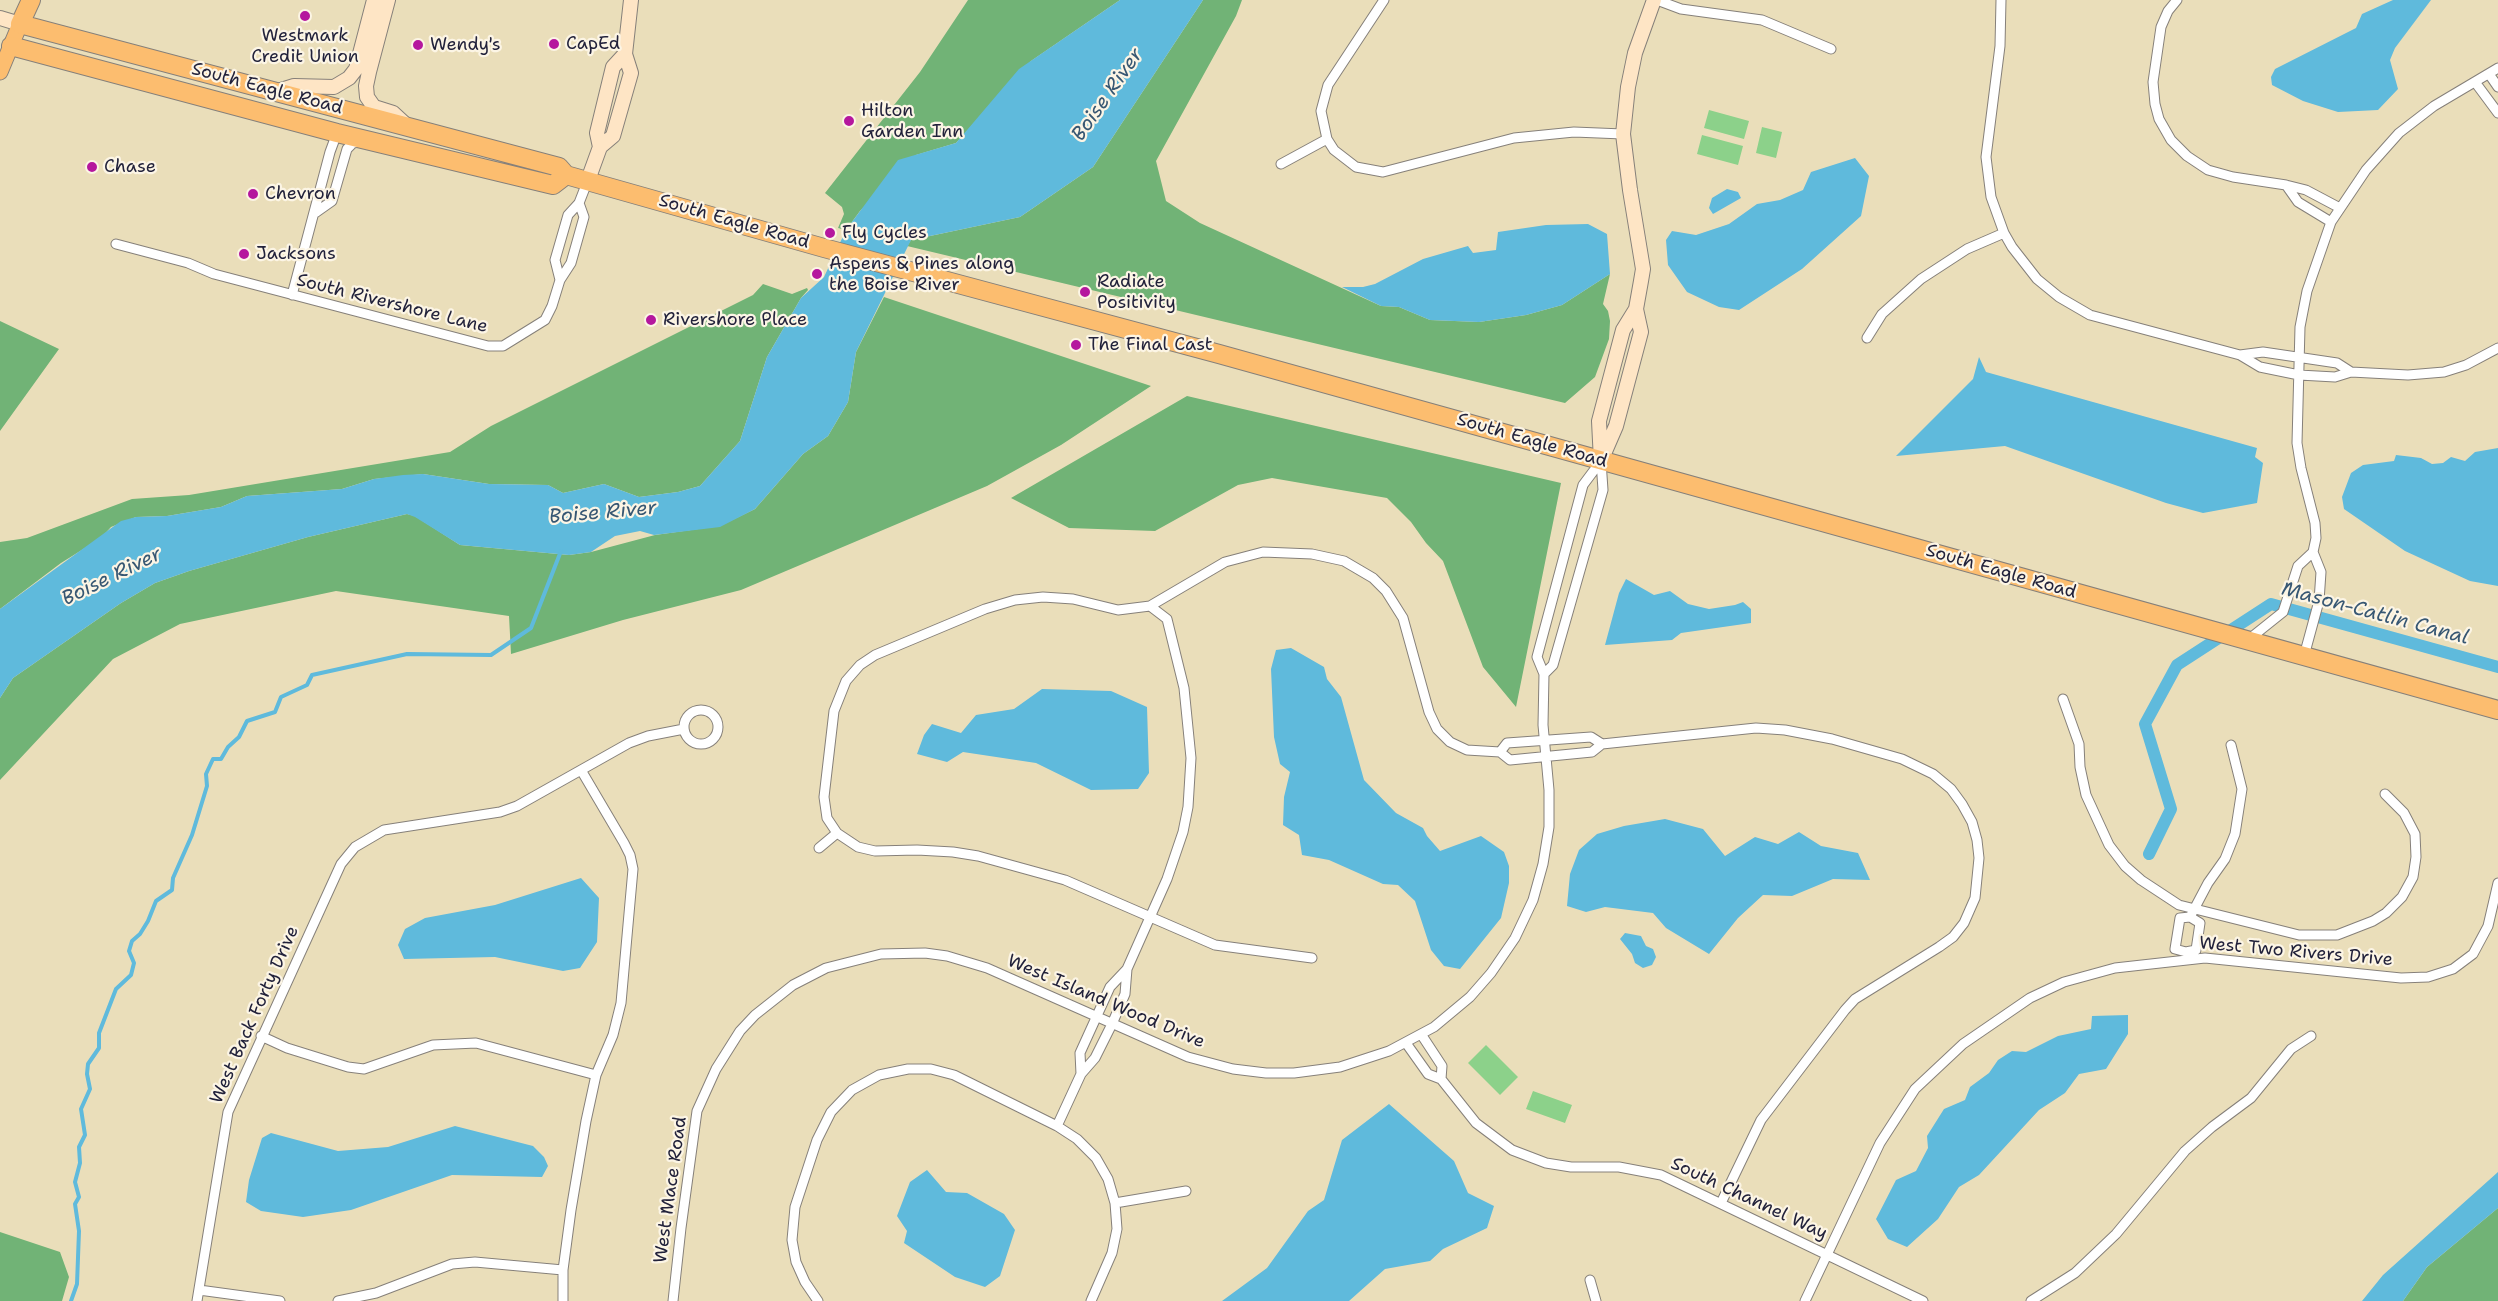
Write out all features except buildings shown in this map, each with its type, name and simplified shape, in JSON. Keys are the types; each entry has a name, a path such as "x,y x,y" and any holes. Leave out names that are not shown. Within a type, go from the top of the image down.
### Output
{"highway":[{"path":"20,24 31,0"},
{"name":"South Eagle Road","path":"20,24 559,167 566,175 824,248 1219,354 2498,710"},
{"name":"South Eagle Road","path":"6,44 337,133 553,185 566,175"},
{"path":"337,133 352,126 379,132 414,129"}],"main road":[{"path":"0,72 6,44 20,24"}],"street":[{"path":"278,92 294,86 334,87 348,78 356,69 374,0"},
{"path":"387,0 366,86 368,97 374,107 393,113 414,129"},
{"path":"588,180 600,147 597,132 614,67 625,54 631,0"},
{"path":"1384,0 1328,85 1321,111 1327,139 1344,160 1369,171 1383,172 1514,138 1574,132 1623,134"},
{"path":"1544,674 1554,665 1603,490 1599,421 1623,330 1636,309 1643,268 1623,134 1628,87 1635,53 1655,0 1680,9 1762,20 1832,49"},
{"path":"2001,0 2000,46 1986,156 1991,197 2004,233 2020,259 2040,281 2073,306 2107,321 2240,355 2260,367 2299,375 2335,377 2351,372 2408,375 2444,372 2466,365 2498,348"},
{"path":"2177,0 2168,11 2161,27 2153,82 2159,119 2171,140 2187,156 2208,170 2233,177 2306,190 2340,208"},
{"name":"South Eagle Road","path":"0,18 20,24"},
{"path":"2304,656 2319,602 2321,572 2313,552 2316,538 2315,523 2297,443 2300,327 2307,291 2331,222 2366,170 2399,134 2434,106 2498,68"},
{"path":"2489,74 2498,87"},
{"path":"2475,82 2498,113"},
{"path":"292,295 337,133"},
{"path":"1281,164 1327,139"},
{"path":"315,213 332,201 347,148 353,143 369,140"},
{"name":"South Rivershore Lane","path":"560,280 555,260 568,214 579,203 588,180"},
{"path":"2286,185 2298,202 2331,222"},
{"name":"South Rivershore Lane","path":"116,244 292,295 488,346 503,346 544,320 552,306 560,280 571,263 584,217 579,203"},
{"path":"1867,338 1882,314 1921,279 1967,249 2004,233"},
{"path":"2240,355 2264,352 2299,357 2337,363 2351,372"},
{"name":"West Island Wood Drive","path":"725,1053 755,1015 793,984 826,968 855,958 880,954 925,953 969,961 1206,1063 1233,1069 1293,1073 1340,1067 1368,1059 1421,1034 1452,1012 1477,989 1503,958 1524,921 1539,882 1547,846 1550,808 1544,740 1544,674 1537,657 1583,485 1600,460"},
{"path":"1312,958 1215,945 1065,880 1042,873 953,852 875,851 858,847 837,833 828,818 824,797 834,711 846,681 860,666 875,655 985,609 1015,600 1043,597 1073,599 1118,610 1149,606 1225,562 1245,555 1281,552 1328,556 1344,561 1373,578 1396,604 1408,634 1417,674 1437,729 1450,742 1467,750 1500,752 1510,760 1592,752 1602,744 1734,730 1785,730 1832,739 1902,759 1933,774 1951,789 1962,804 1972,822 1977,840 1979,858 1975,898 1964,923 1953,937 1939,948 1855,999 1845,1010 1761,1120 1721,1203"},
{"path":"2248,640 2283,612 2298,566 2313,552"},
{"path":"1081,1074 1080,1053 1110,987 1127,969 1150,918 1167,879 1183,831 1188,807 1191,758 1184,688 1167,619 1149,606"},
{"path":"2063,699 2079,744 2080,766 2086,795 2109,845 2125,866 2154,891 2192,913 2200,923 2196,950 2186,956 2175,949 2180,918 2192,913 2299,935 2320,937 2355,929 2386,913 2402,897 2413,877 2416,857 2415,834 2404,813 2385,794"},
{"path":"563,1301 563,1270 571,1210 596,1075 618,1019 633,869 624,843 581,770 629,743 648,736 684,729"},
{"path":"1500,752 1507,743 1544,740 1591,737 1602,744"},
{"path":"2192,913 2225,859 2240,812 2242,789 2231,745"},
{"name":"West Back Forty Drive","path":"197,1301 228,1112 341,864 355,847 384,830 500,812 517,806 581,770"},
{"path":"819,848 837,833"},
{"name":"West Two Rivers Drive","path":"1805,1301 1853,1196 1897,1116 1915,1089 1963,1044 2030,998 2064,982 2115,968 2186,956 2401,978 2427,977 2453,969 2473,954 2488,926 2498,883"},
{"path":"1057,1126 1081,1074 1095,1058 1112,1024 1125,994 1127,969"},
{"name":"South Channel Way","path":"1421,1034 1442,1066 1441,1079"},
{"path":"261,1036 287,1048 348,1067 363,1069 433,1045 476,1043 596,1075"},
{"path":"2031,1301 2075,1273 2116,1234 2185,1151 2212,1127 2251,1098 2291,1049 2311,1036"},
{"name":"South Channel Way","path":"1406,1043 1428,1074 1441,1079 1476,1124 1512,1150 1546,1163 1571,1167 1619,1167 1661,1175 1923,1301"},
{"name":"West Mace Road","path":"673,1301 697,1111 725,1053"},
{"path":"818,1301 805,1282 796,1262 792,1240 795,1207 823,1125 840,1101 852,1090 879,1075 908,1069 931,1069 954,1075 1057,1126 1077,1139 1096,1158 1108,1179 1115,1203 1117,1228 1112,1253 1091,1301"},
{"path":"1115,1203 1186,1191"},
{"path":"338,1301 375,1293 452,1264 475,1262 563,1270"},
{"path":"1590,1280 1596,1301"},
{"path":"199,1290 280,1301"}],"green space":[{"path":"968,0 1120,0 1031,61 956,143 916,155 860,211 846,230 838,228 844,214 842,207 825,193 920,72"},
{"path":"1203,0 1242,0 1236,16 1156,161 1166,201 1200,223 1381,306 1399,307 1430,320 1479,322 1526,315 1562,305 1610,274 1603,304 1608,311 1610,321 1609,339 1595,377 1565,403 907,246 911,240 1020,217 1093,167"},
{"path":"1709,110 1749,121 1744,139 1704,128"},
{"path":"1762,127 1782,132 1776,158 1756,153"},
{"path":"1702,135 1743,146 1738,165 1697,154"},
{"path":"763,284 792,294 807,288 808,290 767,357 740,441 700,486 678,492 639,497 604,484 563,493 548,485 489,484 423,474 374,479 342,489 247,496 221,507 167,516 136,517 111,527 101,538 61,563 0,609 0,542 27,538 132,499 189,495 450,452 491,426 753,295"},
{"path":"884,297 1151,386 1061,445 987,486 741,590 623,620 511,654 509,616 336,591 180,624 113,659 0,780 0,698 13,678 121,603 155,583 308,537 407,514 415,516 460,545 569,555 591,552 655,535 720,526 755,509 803,454 828,436 848,402 856,352"},
{"path":"0,321 59,349 0,431"},
{"path":"1187,396 1561,483 1516,707 1483,667 1443,561 1411,522 1387,498 1272,478 1238,485 1155,531 1069,528 1011,498"},
{"path":"1486,1045 1518,1077 1500,1095 1468,1063"},
{"path":"1533,1091 1572,1105 1565,1123 1526,1109"},
{"path":"2498,1208 2498,1301 2403,1301 2427,1267"},
{"path":"0,1232 60,1252 69,1277 62,1301 0,1301"}],"water":[{"name":"Boise River","path":"1120,0 1203,0 1093,167 1020,217 911,240 856,352 848,402 828,436 803,454 755,509 720,527 654,535 640,531 615,536 591,552 569,555 460,545 407,514 308,537 155,583 121,603 13,678 0,698 0,609 121,521 136,517 167,516 221,507 247,496 342,489 374,479 403,475 423,474 489,484 548,485 563,493 604,484 639,497 678,492 700,486 740,441 767,357 801,298 824,277 846,230 898,160 956,143 1019,69"},
{"path":"2393,0 2431,0 2395,48 2390,60 2398,89 2378,110 2338,112 2303,101 2272,85 2271,77 2275,69 2356,28 2362,14"},
{"path":"1855,158 1869,176 1861,216 1802,269 1739,310 1719,307 1687,292 1668,265 1666,240 1672,231 1696,235 1729,224 1757,204 1780,200 1803,190 1811,172"},
{"path":"1727,189 1738,192 1741,198 1713,214 1709,208 1712,198"},
{"path":"1588,224 1607,234 1610,274 1562,305 1526,315 1479,322 1430,320 1399,307 1381,306 1342,287 1363,287 1375,284 1423,259 1468,246 1473,253 1496,250 1498,232 1546,225"},
{"path":"1979,357 1986,372 2257,448 2255,457 2263,463 2257,503 2203,513 2166,503 2005,446 1896,456 1973,379"},
{"path":"2498,448 2498,586 2470,581 2405,551 2344,509 2342,497 2351,473 2363,465 2394,461 2396,455 2421,458 2432,464 2443,463 2451,457 2465,461 2475,452"},
{"path":"1626,579 1654,595 1670,591 1688,604 1709,609 1743,602 1751,609 1751,623 1681,633 1672,640 1605,645 1619,593"},
{"path":"1291,648 1324,667 1327,679 1341,697 1364,780 1396,813 1423,828 1440,851 1481,836 1504,852 1509,866 1509,883 1501,918 1460,969 1444,966 1431,950 1415,901 1398,885 1383,884 1329,860 1302,855 1299,835 1283,825 1284,797 1290,772 1280,764 1274,737 1271,669 1276,650"},
{"path":"1042,689 1111,691 1147,707 1149,773 1138,789 1091,790 1036,763 963,752 947,762 917,754 924,735 932,724 961,733 976,715 1014,709"},
{"path":"1665,819 1703,829 1725,856 1755,837 1778,844 1799,832 1821,846 1858,853 1870,880 1833,879 1792,896 1763,895 1738,918 1709,954 1666,928 1653,913 1605,907 1586,912 1567,906 1570,874 1579,850 1597,834 1624,826"},
{"path":"581,878 599,898 597,942 580,968 563,971 495,957 404,959 398,945 405,929 425,918 495,905"},
{"path":"1625,933 1641,936 1646,946 1653,949 1656,957 1652,965 1643,968 1635,963 1632,954 1620,939"},
{"path":"2128,1015 2128,1034 2106,1069 2079,1074 2065,1093 2039,1110 1979,1175 1959,1187 1938,1219 1907,1247 1888,1239 1876,1219 1896,1180 1916,1171 1928,1148 1927,1136 1944,1109 1965,1100 1970,1087 1989,1073 1998,1060 2012,1051 2026,1052 2058,1036 2091,1029 2092,1016"},
{"path":"1389,1104 1454,1161 1468,1193 1494,1206 1487,1228 1443,1249 1430,1261 1385,1269 1349,1301 1222,1301 1267,1268 1308,1211 1324,1200 1342,1140"},
{"path":"455,1126 533,1146 544,1157 548,1166 542,1177 452,1175 351,1210 303,1217 261,1211 246,1202 249,1180 262,1138 271,1133 338,1151 388,1147"},
{"path":"927,1170 946,1192 967,1193 1004,1214 1015,1230 1000,1276 985,1287 955,1277 904,1243 907,1231 897,1216 910,1182"},
{"path":"2498,1172 2498,1208 2427,1267 2403,1301 2362,1301 2383,1275"}],"waterway":[{"path":"71,1301 77,1284 79,1231 75,1204 79,1197 75,1182 80,1163 79,1147 85,1135 81,1109 90,1089 88,1064 99,1048 99,1033 116,989 131,975 134,963 129,951 132,941 140,934 148,921 156,901 172,890 173,878 192,835 207,786 206,774 213,759 221,759 228,747 239,737 247,721 275,712 281,697 307,685 312,675 407,654 491,655 531,628 561,551"},
{"name":"Mason-Catlin Canal","path":"2149,854 2171,809 2145,724 2177,665 2271,604 2498,667"}],"place":[{"name":"Westmark Credit Union","path":"305,16"},
{"name":"CapEd","path":"554,44"},
{"name":"Wendy's","path":"418,45"},
{"name":"Hilton Garden Inn","path":"849,121"},
{"name":"Chase","path":"92,167"},
{"name":"Chevron","path":"253,194"},
{"name":"Fly Cycles","path":"830,233"},
{"name":"Jacksons","path":"244,254"},
{"name":"Aspens & Pines along the Boise River","path":"817,274"},
{"name":"Radiate Positivity","path":"1085,292"},
{"name":"Rivershore Place","path":"651,320"},
{"name":"The Final Cast","path":"1076,345"}]}
